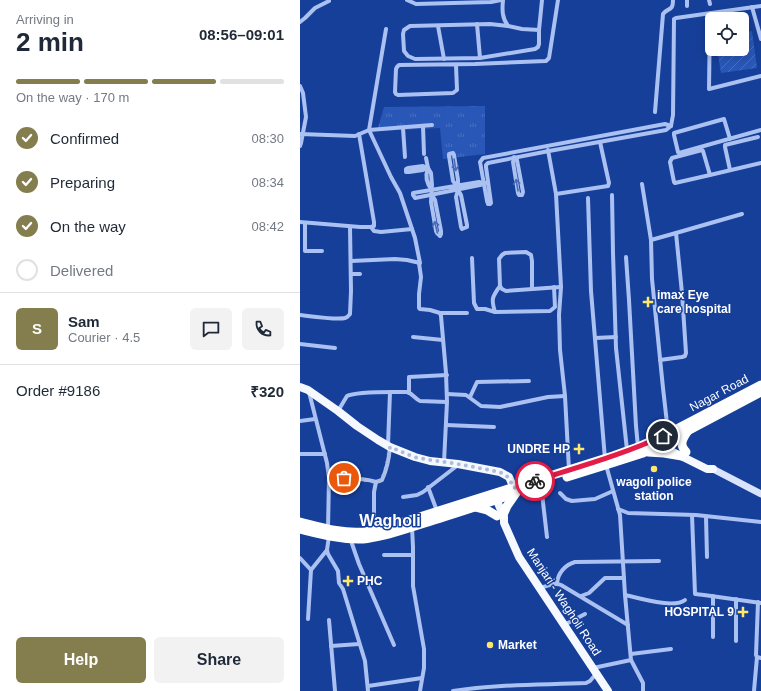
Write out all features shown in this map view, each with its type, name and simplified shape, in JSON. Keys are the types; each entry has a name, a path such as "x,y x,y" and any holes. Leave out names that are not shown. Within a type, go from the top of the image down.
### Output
{"highway":[{"name":"Nagar Road","path":"515,490 541,485 640,450 761,385"},
{"name":"Nagar Road","path":"663,439 688,431 761,392"},
{"path":"640,450 684,454 681,444 688,431"},
{"name":"Nagar Road","path":"300,529 328,532 362,532 388,527 437,512 492,498 569,470 605,462 627,451 640,450"},
{"path":"474,507 487,510 501,518 515,490"},
{"name":"Nagar Road","path":"328,532 350,538 362,539 378,537 474,507 492,498"}],"main road":[{"path":"300,387 308,390 357,426 389,446 414,457 500,472 508,477 515,490"},
{"path":"663,439 684,454 708,468 713,469 761,494"},
{"name":"Manjari - Wagholi Road","path":"492,498 519,557 608,691"}],"street":[{"path":"407,0 416,4 438,2 491,2 502,0 504,21 508,26"},
{"path":"539,30 476,24 410,26 404,30 404,50 408,56 414,59 480,58 536,50 539,44 542,0"},
{"path":"456,65 456,92 396,94 396,69 399,65 456,65 546,61 549,58 558,0"},
{"path":"655,112 663,14 672,8 673,0"},
{"path":"687,0 687,6"},
{"path":"300,22 315,8 329,1"},
{"path":"722,12 761,6"},
{"path":"752,7 761,39"},
{"path":"481,160 483,158 513,152 602,142 666,130 671,126 673,115 674,19 705,15"},
{"path":"476,24 480,58"},
{"path":"438,26 444,59"},
{"path":"386,29 369,130 400,193 415,238 421,277 419,308 440,313 468,313"},
{"path":"709,56 709,88 761,76"},
{"path":"300,86 304,98 306,117 301,134 300,146"},
{"path":"730,139 724,119 674,133 679,153 730,139 761,130"},
{"path":"481,160 487,164 604,136 665,124 671,126"},
{"path":"301,134 354,136 369,130 432,125"},
{"path":"423,126 425,156 428,168 426,174 428,186 432,193 435,200 437,208 441,234 440,236 437,233 435,224 431,202 432,193"},
{"path":"651,127 652,133"},
{"path":"403,128 404,157"},
{"path":"359,134 374,222 374,226 371,227"},
{"path":"556,194 608,186 609,183 602,142 604,136"},
{"path":"730,170 725,145 758,137"},
{"path":"548,149 556,194 561,287 559,315 560,350 565,396 569,470"},
{"path":"710,175 703,151 672,158 670,160 675,184 761,163"},
{"path":"513,152 517,160 524,192 522,195 519,195 518,193 513,162 515,158"},
{"path":"458,188 453,181 449,156 451,153 454,155 458,180 458,188 456,197 460,227 462,229 467,225 461,195 458,188"},
{"path":"481,160 480,162 486,183"},
{"path":"486,183 487,164"},
{"path":"432,193 480,186 486,183"},
{"path":"642,184 651,240 652,279 663,388 663,439"},
{"path":"612,195 616,337 627,451"},
{"path":"588,198 591,291 605,462 620,515 631,660 643,683 643,691"},
{"path":"651,240 742,214"},
{"path":"300,222 371,227 374,231 381,232 412,229"},
{"path":"305,223 305,251 322,250"},
{"path":"300,315 344,318 348,317 350,314 350,226"},
{"path":"660,360 682,357 685,356 686,353 676,234"},
{"path":"496,312 493,304 493,296 500,286 499,259 505,253 526,252 531,255 532,289"},
{"path":"626,257 636,426 640,450"},
{"path":"472,258 474,303 477,309 485,309 496,312 550,311 555,307 554,288"},
{"path":"351,261 395,259 419,263"},
{"path":"351,274 360,274"},
{"path":"500,286 506,291 561,287"},
{"path":"440,313 447,394 444,463"},
{"path":"414,337 443,340"},
{"path":"595,338 616,337"},
{"path":"300,344 335,348"},
{"path":"446,375 409,377 409,392 416,400 447,402"},
{"path":"470,397 477,382 529,381"},
{"path":"308,390 325,454 329,478 327,550 338,571 339,583 344,589 365,661 368,689 422,678"},
{"path":"329,478 360,479 376,482 382,480 388,459 390,392"},
{"path":"338,411 347,396 350,394 409,392"},
{"path":"447,394 470,397 481,406 500,407 548,397 565,396"},
{"path":"312,405 318,403 320,399"},
{"path":"300,420 315,419"},
{"path":"446,425 494,427"},
{"path":"300,454 325,454"},
{"path":"403,497 417,495 423,492 458,464"},
{"path":"374,530 374,492 376,482"},
{"path":"541,485 547,537"},
{"path":"428,487 437,512"},
{"path":"560,493 566,499 572,501 595,499 613,491"},
{"path":"618,509 628,513 692,515 761,522"},
{"path":"692,515 695,594 760,603 756,655 759,657 754,691"},
{"path":"706,517 707,557"},
{"path":"412,527 413,586 424,649 424,668 420,691"},
{"path":"350,538 359,564 394,645"},
{"path":"308,619 311,570 327,550"},
{"path":"384,555 413,555"},
{"path":"300,558 311,570"},
{"path":"557,583 558,577 562,571 575,562 659,561"},
{"path":"581,596 590,593 605,578 624,578"},
{"path":"540,589 557,583 628,625"},
{"path":"625,595 657,603 681,603 685,600"},
{"path":"713,596 713,637"},
{"path":"736,600 736,641"},
{"path":"564,625 585,614"},
{"path":"329,620 335,691"},
{"path":"331,646 359,644"},
{"path":"631,654 671,649"},
{"path":"453,691 493,686 586,683 590,681 594,671 631,660"},
{"path":"493,686 494,691"}],"green space":[{"path":"752,31 757,68 721,73 718,56 749,56 749,32"},
{"path":"485,106 485,154 443,159 440,128 377,131 384,107"}],"way so far":[{"path":"344,478 376,482 382,480 387,465 390,447 414,457 500,472 508,477 514,488 535,481"}],"place":[{"name":"imax Eye care hospital","path":"648,302"},
{"name":"UNDRE HP","path":"579,449"},
{"name":"wagoli police station","path":"654,469"},
{"name":"PHC","path":"348,581"},
{"name":"HOSPITAL 9","path":"743,612"},
{"name":"Market","path":"490,645"}],"district":[{"name":"Wagholi","path":"390,520"}],"route":[{"path":"535,481 613,456 663,436"}]}
